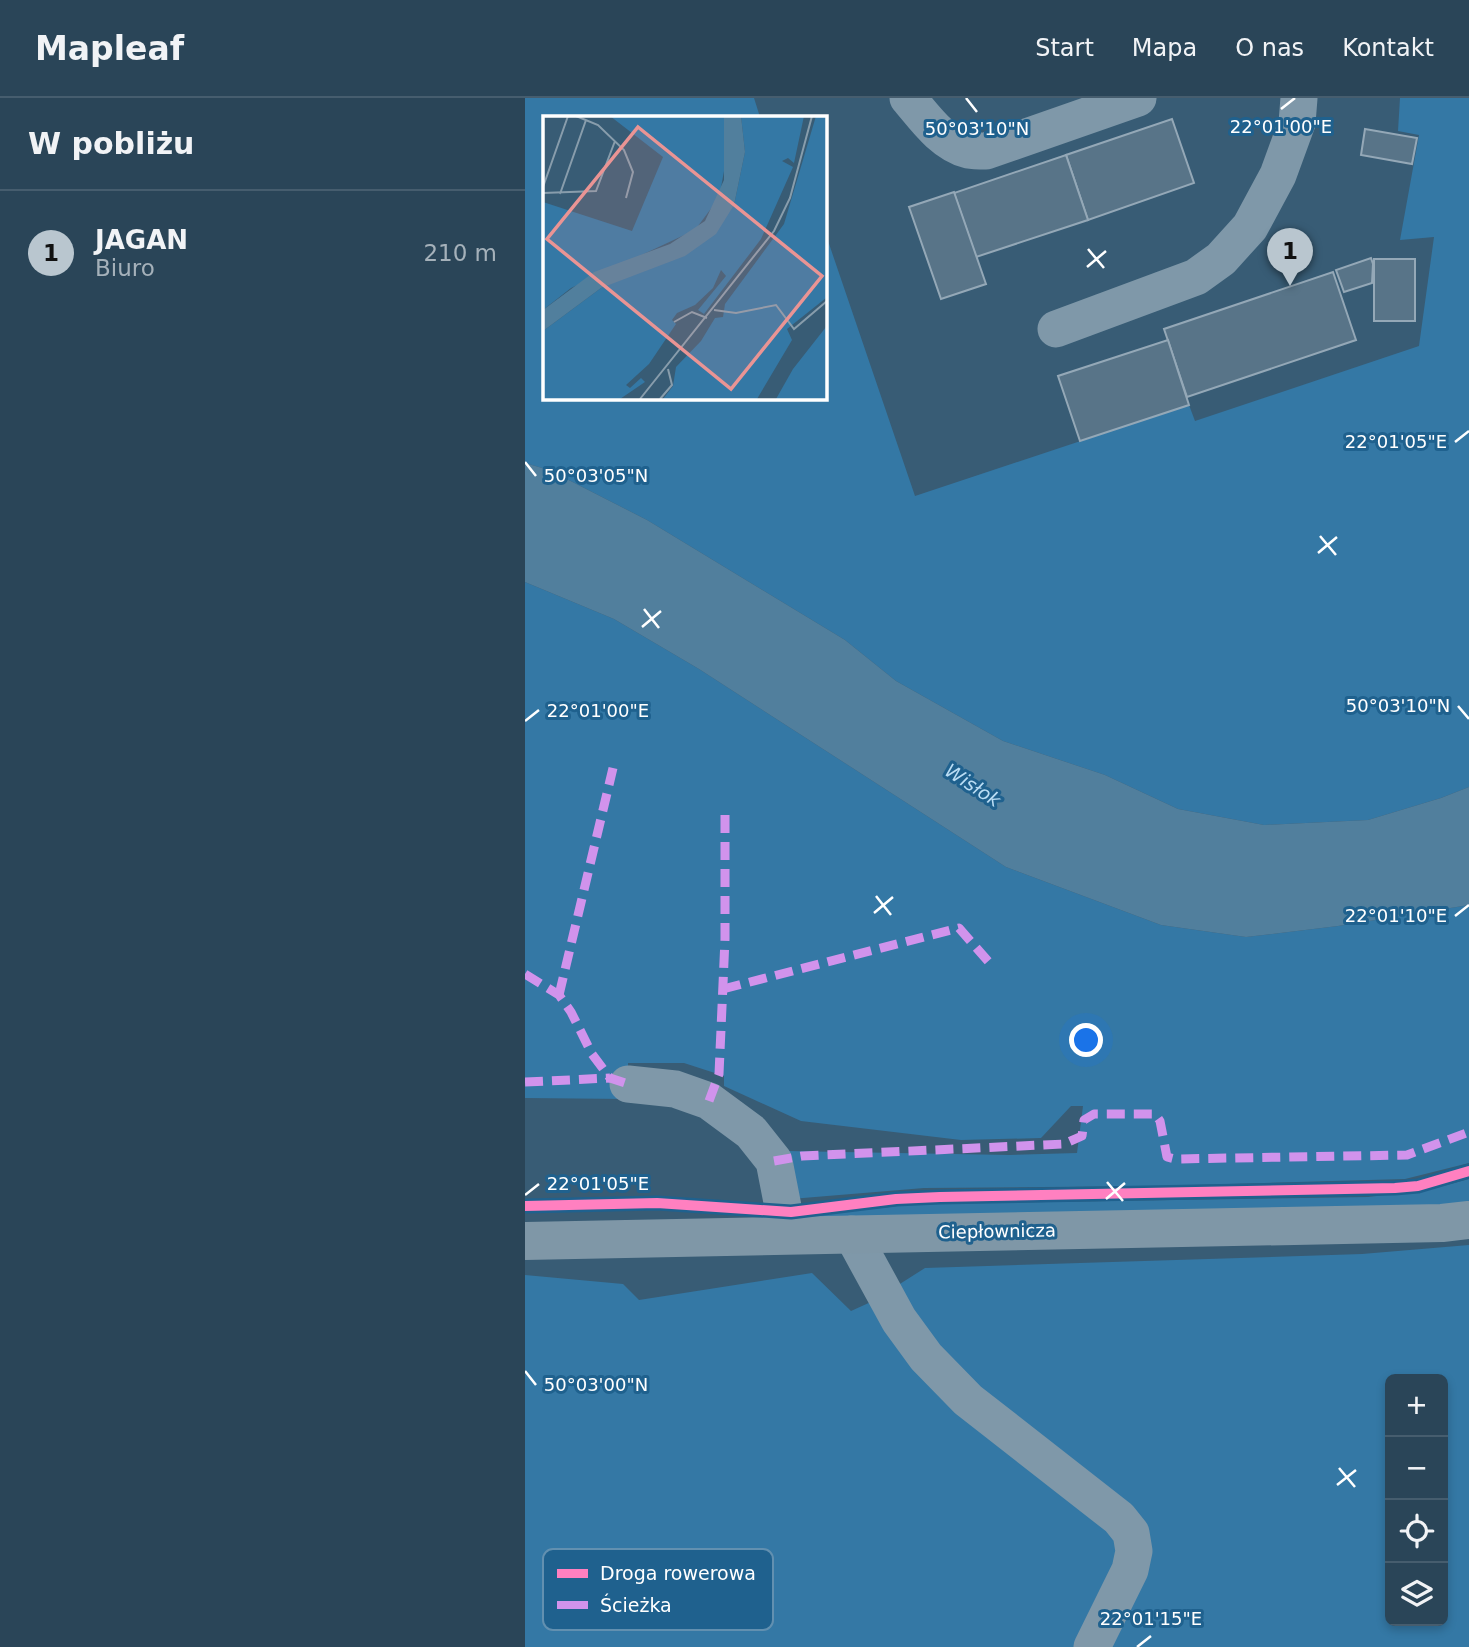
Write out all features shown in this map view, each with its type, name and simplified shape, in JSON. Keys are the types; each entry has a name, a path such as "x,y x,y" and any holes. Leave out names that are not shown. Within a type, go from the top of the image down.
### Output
{"main road":[{"name":"Ciepłownicza","path":"525,1241 1442,1223 1469,1220"}],"lane":[{"path":"908,98 934,129 951,143 969,150 986,151 1137,98"},
{"path":"1056,329 1196,277 1221,259 1251,227 1277,175 1297,123 1299,98"},
{"path":"628,1084 675,1090 709,1101 751,1132 774,1161 784,1212 783,1235"},
{"path":"852,1234 899,1320 926,1357 968,1400 1119,1518 1131,1533 1134,1550 1130,1570 1092,1647"}],"shaded area":[{"path":"525,98 754,98 760,116 543,116 543,399 826,399 826,235 915,496 1189,405 1195,421 1419,346 1434,237 1400,240 1419,135 1398,131 1400,98 1469,98 1469,787 1441,798 1368,820 1264,825 1178,809 1105,775 1003,741 896,681 845,640 647,520 549,470 525,463"},
{"path":"525,582 614,619 699,669 1006,867 1161,925 1246,937 1338,926 1469,905 1469,1163 1405,1179 1160,1186 924,1188 791,1199 787,1151 1009,1155 1077,1153 1083,1106 1071,1106 1041,1138 961,1140 801,1121 724,1086 724,1076 684,1063 628,1063 628,1099 525,1098"},
{"path":"1469,1179 1469,1202 1420,1208 800,1220 815,1213 914,1204 1368,1197 1428,1190"},
{"path":"1469,1245 1469,1647 525,1647 525,1275 623,1284 639,1300 812,1273 851,1311 873,1301 925,1268 1362,1254"}],"water":[{"name":"Wisłok","path":"525,463 549,470 647,520 845,640 896,681 1003,741 1105,775 1178,809 1264,825 1368,820 1469,787 1469,905 1338,926 1246,937 1161,925 1006,867 699,669 614,619 525,582"}],"building":[{"path":"1172,119 1194,183 1088,220 1066,155"},
{"path":"1365,129 1417,138 1412,164 1361,155"},
{"path":"1066,155 1088,220 976,257 954,193"},
{"path":"954,192 986,284 941,299 909,207"},
{"path":"1371,258 1372,283 1344,292 1336,270"},
{"path":"1374,259 1415,259 1415,321 1374,321"},
{"path":"1333,272 1356,340 1187,397 1164,329"},
{"path":"1168,340 1189,405 1080,441 1058,376"}],"marked path":[{"path":"559,995 613,768"},
{"path":"709,1101 719,1074 725,939 725,809"},
{"path":"723,989 959,928 994,968"},
{"path":"525,974 559,995 571,1012 592,1054 610,1078 628,1084"},
{"path":"525,1082 610,1078"},
{"path":"774,1161 802,1156 1064,1144 1082,1136 1084,1120 1094,1114 1155,1114 1160,1121 1167,1157 1175,1159 1407,1155 1469,1132"}],"cycle path":[{"path":"525,1206 657,1203 791,1212 896,1199 940,1197 1395,1188 1418,1186 1469,1171"}],"place":[{"name":"JAGAN","path":"1290,286"}]}
